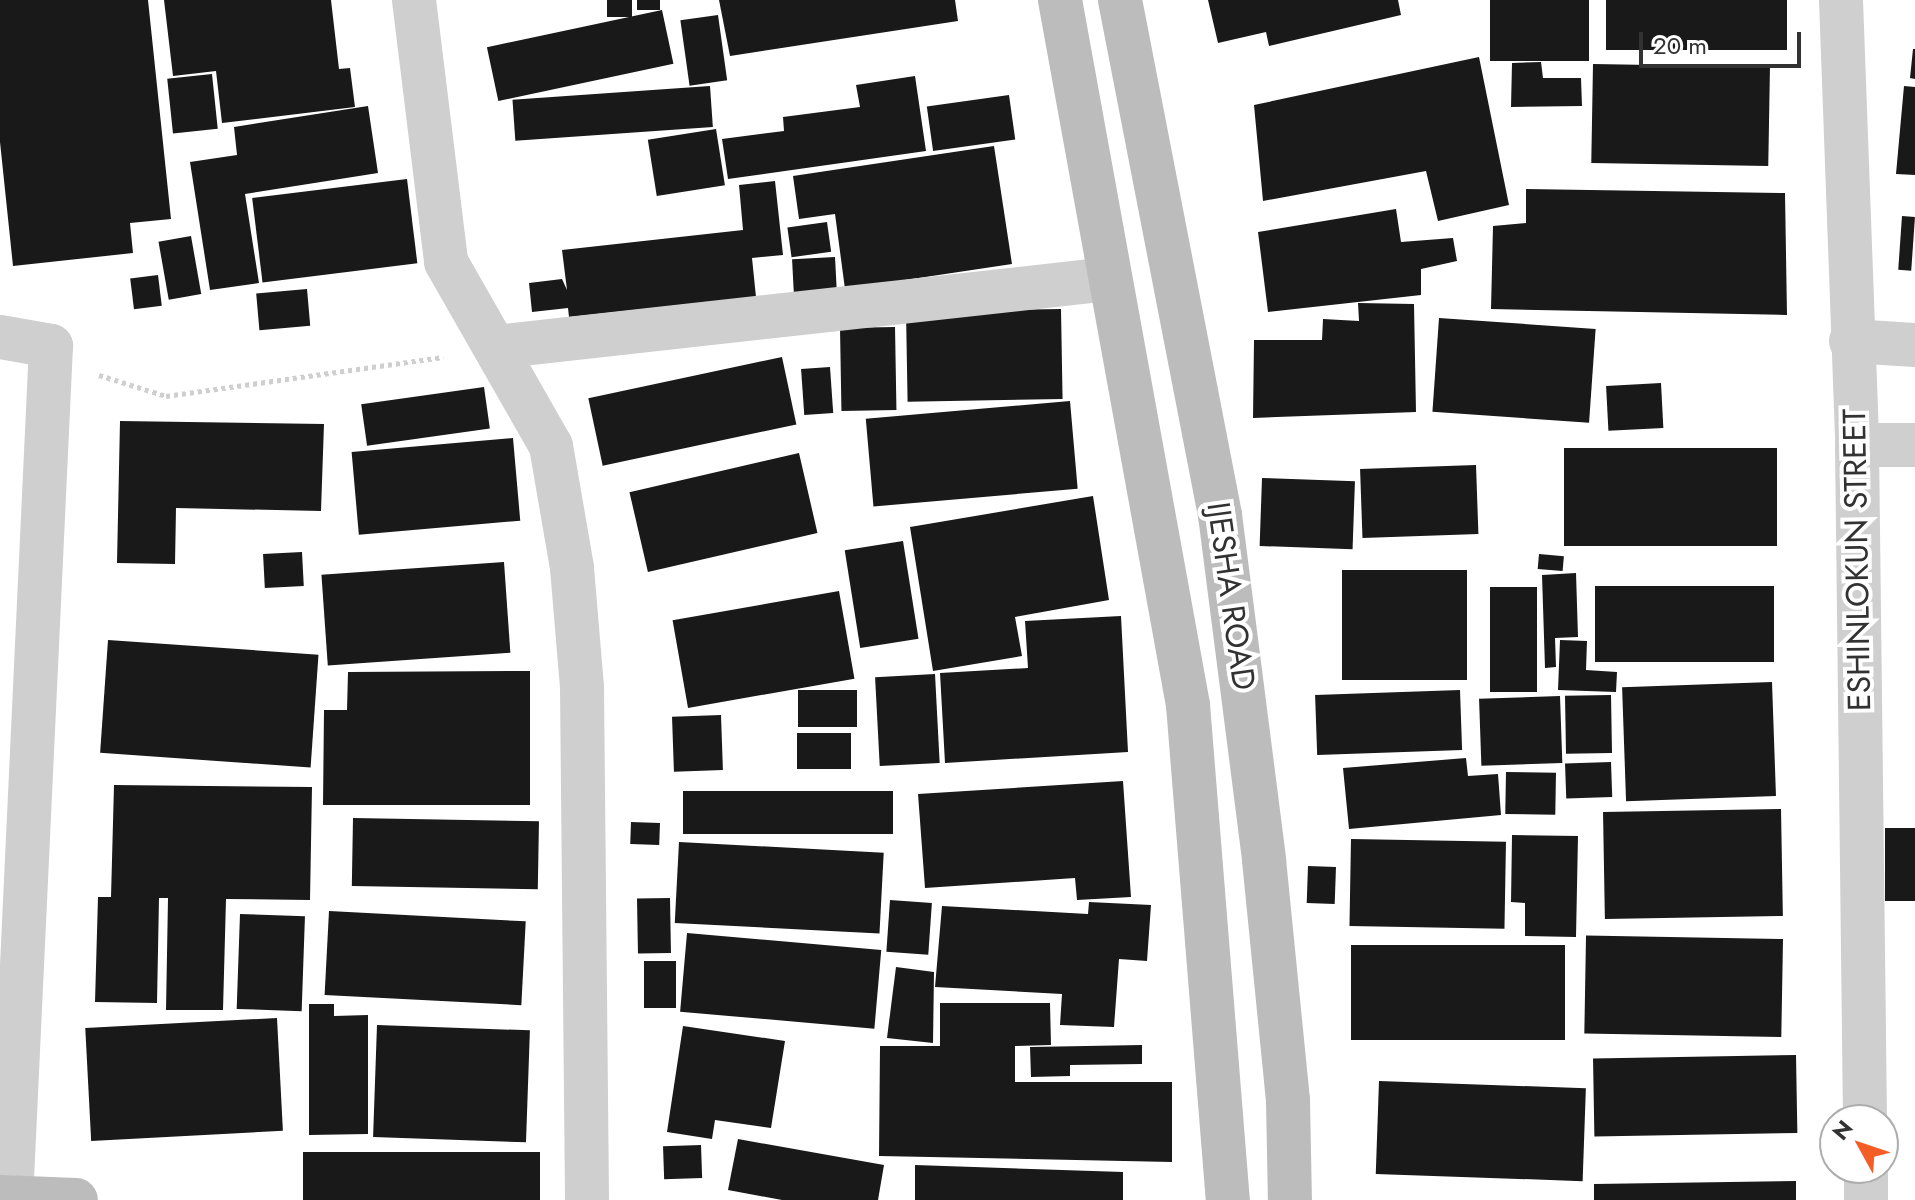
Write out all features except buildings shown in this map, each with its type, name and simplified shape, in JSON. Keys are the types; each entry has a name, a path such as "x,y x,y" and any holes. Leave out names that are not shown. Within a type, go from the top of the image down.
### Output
{"main road":[{"name":"IJESHA ROAD","path":"1060,0 1188,705 1228,1200"},
{"name":"IJESHA ROAD","path":"1120,0 1220,515 1264,860 1288,1100 1290,1200"},
{"path":"7,1198 76,1200"}],"street":[{"path":"414,0 446,262 551,446 572,568 582,687 587,1200"},
{"name":"ESHINLOKUN STREET","path":"1841,0 1857,445 1865,1104"},
{"path":"495,347 1109,279"},
{"path":"0,337 51,346 7,1198"},
{"path":"1851,341 1915,345"},
{"path":"1857,445 1915,445"}],"path":[{"path":"51,346 94,374 166,396 495,347"}]}
